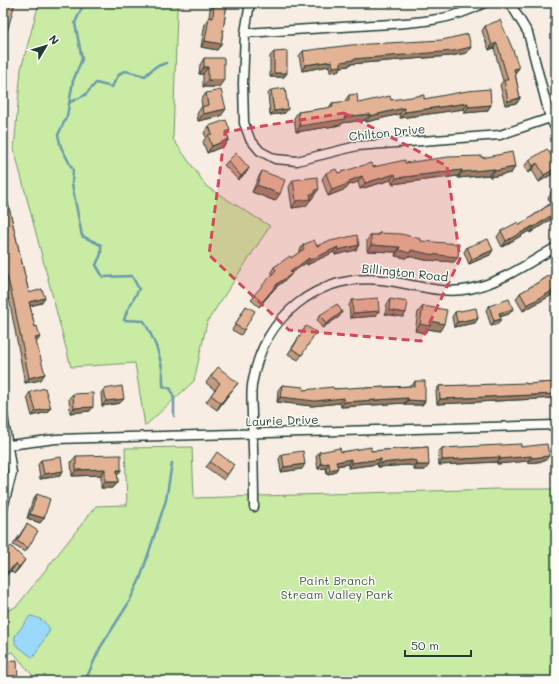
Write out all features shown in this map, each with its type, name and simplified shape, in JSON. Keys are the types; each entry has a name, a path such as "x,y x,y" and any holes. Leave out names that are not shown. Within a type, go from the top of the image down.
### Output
{"street":[{"name":"Chilton Drive","path":"250,3 245,33 243,83 244,123 250,139 260,151 275,159 297,161 356,146 500,135 550,118"},
{"path":"245,33 392,24 443,18 473,9 484,3"},
{"path":"510,3 528,33 550,118 556,129"},
{"name":"Billington Road","path":"254,507 252,381 261,349 274,327 284,314 310,294 324,288 356,279 382,280 446,290 468,289 500,278 556,247"},
{"path":"3,415 9,445 12,473 3,508"},
{"name":"Laurie Drive","path":"9,445 56,439 556,425"}],"highlighted area":[{"path":"344,113 447,166 460,259 421,341 289,330 209,255 225,132"}],"green space":[{"path":"39,3 179,3 177,11 173,139 207,187 270,226 207,322 194,381 145,426 135,363 71,367 14,149 21,69"},
{"name":"Paint Branch Stream Valley Park","path":"192,447 194,498 498,489 556,489 556,681 37,681 13,652 3,654 3,613 17,606 96,506 127,505 125,448"}],"water":[{"path":"30,616 42,620 50,630 33,658 15,644 15,636"}],"building":[{"path":"3,3 15,3 5,39 3,38"},
{"path":"214,3 227,3 221,44 205,41 209,17 213,18"},
{"path":"556,13 556,20 553,14"},
{"path":"500,20 519,68 514,69 520,98 508,101 504,80 508,80 497,43 492,45 485,26"},
{"path":"468,34 471,47 454,51 353,59 341,62 341,66 333,67 332,61 305,65 303,51 351,45 442,40"},
{"path":"287,51 287,73 274,73 274,52"},
{"path":"204,58 224,58 224,80 208,80 208,67 204,67"},
{"path":"285,88 288,109 274,111 271,90"},
{"path":"490,89 491,105 468,107 468,103 405,112 404,108 370,116 370,114 344,117 345,119 300,126 298,112 333,107 332,103 349,101 349,95 357,94 358,103 390,96 391,100 424,95 424,99 467,91"},
{"path":"221,90 226,109 203,114 202,107 208,105 206,93"},
{"path":"226,120 230,130 226,132 229,139 212,146 208,135 212,134 209,126"},
{"path":"547,149 556,162 556,168 544,175 537,163 533,166 529,160"},
{"path":"512,152 515,167 494,171 494,169 462,172 462,170 396,178 395,174 365,183 362,176 349,181 350,183 332,190 326,173 336,169 338,173 371,163 373,167 405,160 405,163 448,157 482,156 482,158"},
{"path":"236,153 249,168 241,176 228,161"},
{"path":"262,171 285,180 280,194 257,185"},
{"path":"317,177 319,189 315,190 315,194 310,194 311,199 296,201 293,180"},
{"path":"3,182 29,293 42,289 45,298 29,302 35,327 37,326 40,337 35,338 45,374 29,378 13,299 3,260"},
{"path":"556,190 556,199 552,192"},
{"path":"556,200 556,212 534,227 533,226 506,241 501,231 518,222 520,225"},
{"path":"379,233 401,234 421,239 421,241 459,244 458,257 429,254 411,250 410,253 399,250 400,247 371,245 371,235 379,235"},
{"path":"357,235 359,245 338,250 338,247 310,260 309,258 290,272 292,274 278,283 262,302 254,295 276,270 274,267 290,256 291,258 304,249 303,245 314,240 317,246 326,242"},
{"path":"488,239 493,250 472,259 467,247"},
{"path":"556,272 556,289 527,305 520,293"},
{"path":"378,298 379,311 353,313 352,300"},
{"path":"390,299 408,302 406,313 389,310"},
{"path":"509,299 513,309 499,313 501,319 494,321 489,306"},
{"path":"337,304 342,312 326,324 320,315"},
{"path":"246,306 255,311 244,330 235,325"},
{"path":"423,306 447,310 444,324 431,321 430,326 420,324"},
{"path":"476,308 478,318 457,322 455,312"},
{"path":"306,326 316,332 302,355 292,349"},
{"path":"218,367 238,383 221,403 211,395 220,383 211,376"},
{"path":"415,381 425,381 425,401 408,400 408,398 344,402 344,398 315,401 280,397 282,385 304,387 303,390 333,387 334,389 415,386"},
{"path":"556,382 556,394 440,399 439,386"},
{"path":"122,386 124,399 106,401 104,389"},
{"path":"45,388 51,408 36,411 30,392"},
{"path":"93,393 93,407 74,408 73,394"},
{"path":"521,444 521,447 547,444 549,456 532,458 531,456 500,459 500,457 442,460 442,448"},
{"path":"371,447 371,451 428,447 429,465 417,465 417,461 411,460 381,463 381,459 351,463 351,459 336,462 338,468 330,470 329,463 321,464 319,452 340,448 341,452"},
{"path":"303,451 305,464 284,467 282,454"},
{"path":"217,452 234,465 227,475 210,462"},
{"path":"121,455 121,470 117,470 118,482 105,482 105,469 76,470 76,456"},
{"path":"61,457 63,471 44,474 41,460"},
{"path":"37,494 50,499 44,518 30,514"},
{"path":"27,524 38,531 28,548 17,541"},
{"path":"11,546 25,560 19,567 16,564 3,576 3,554"},
{"path":"17,660 18,681 3,680 3,661"}],"waterway":[{"path":"84,3 75,23 82,59 73,81 67,116 58,135 61,147 73,170 72,184 82,236 101,245 101,254 96,265 103,277 132,276 139,289 127,311 124,320 144,321 155,344 160,360 163,386 171,389 174,399 174,416"},
{"path":"69,103 85,95 96,83 112,87 122,72 129,71 145,76 155,67 166,63"},
{"path":"85,681 100,648 128,604 140,579 166,500 172,463"}]}
